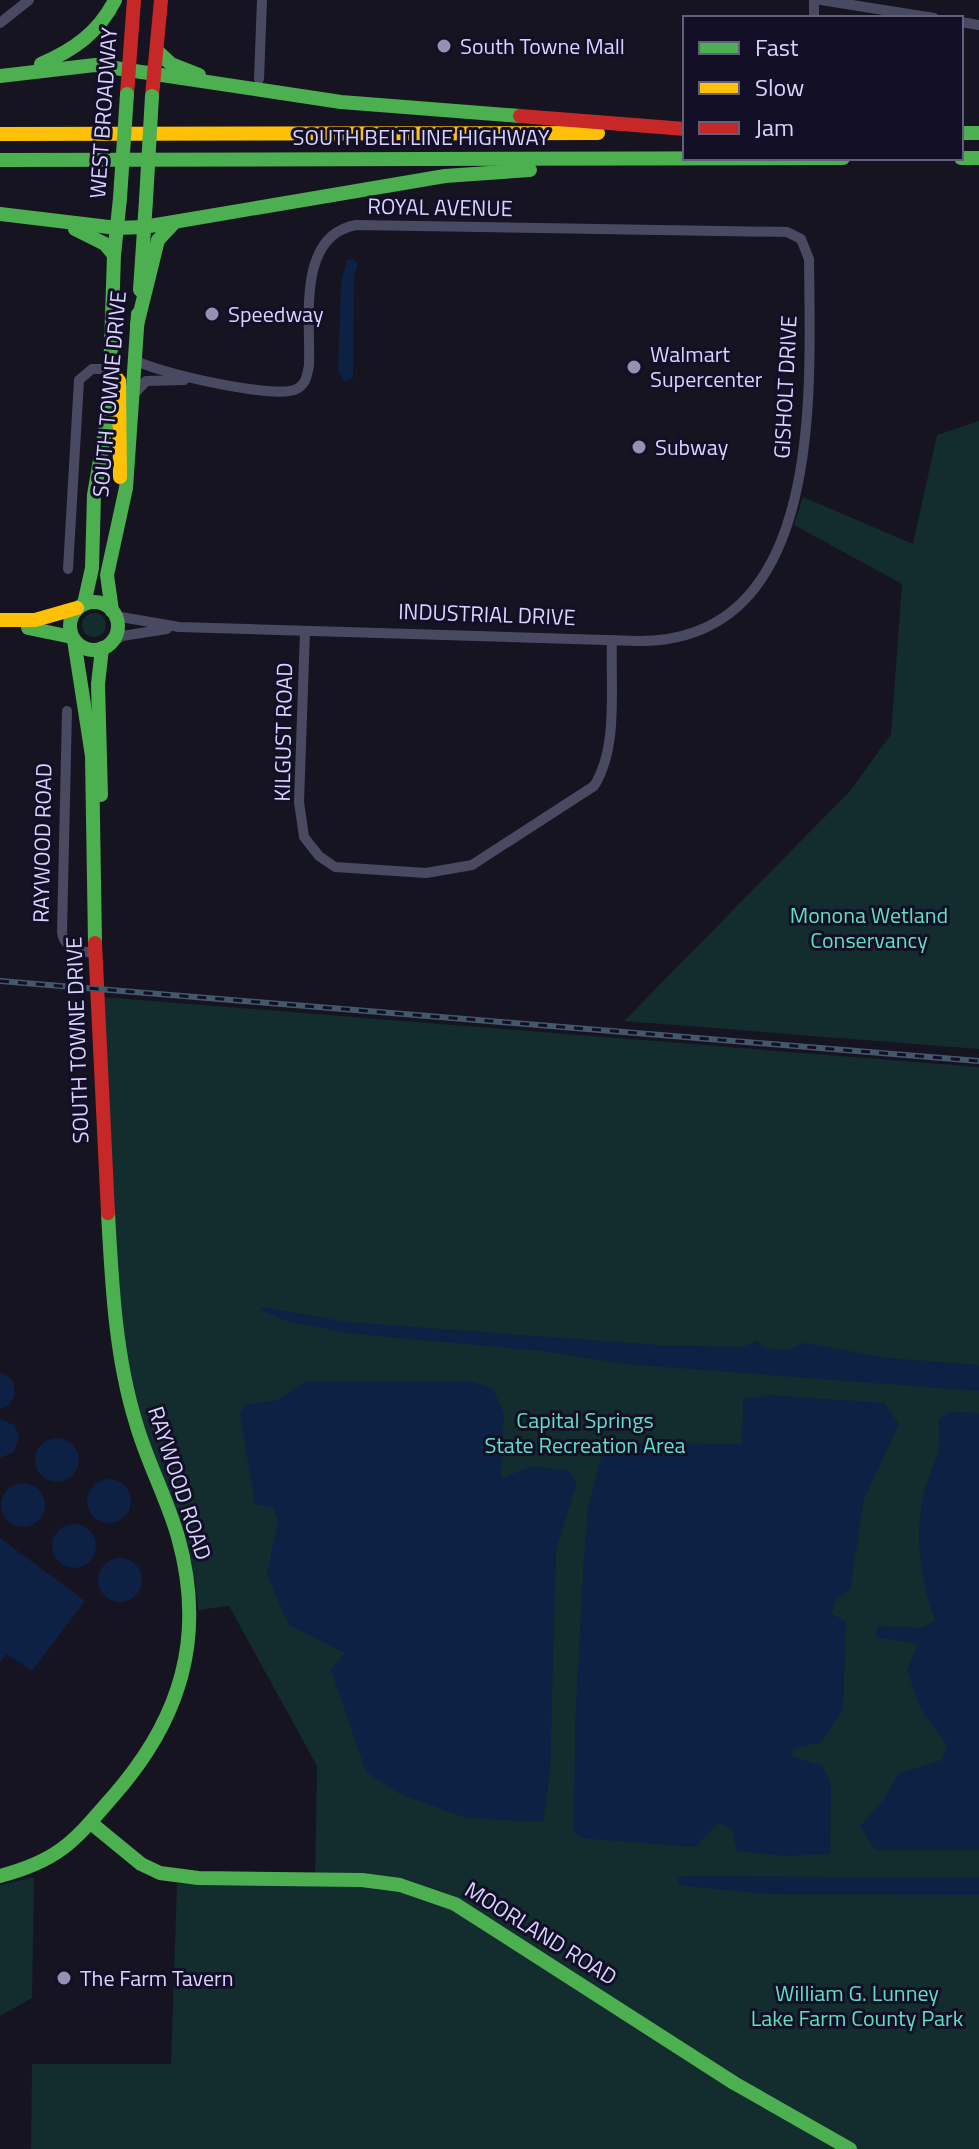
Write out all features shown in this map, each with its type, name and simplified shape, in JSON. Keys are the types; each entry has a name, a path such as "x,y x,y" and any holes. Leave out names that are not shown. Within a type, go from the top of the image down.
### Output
{"main road":[{"path":"7,75 54,59 82,43 102,22 115,0"},
{"name":"WEST BROADWAY","path":"117,228 134,0"},
{"path":"144,227 161,0"},
{"path":"157,51 171,64 239,89"},
{"path":"7,75 75,66 128,70 239,89 355,103 683,131"},
{"name":"SOUTH BELTLINE HIGHWAY","path":"0,134 683,131"},
{"name":"SOUTH BELTLINE HIGHWAY","path":"0,160 683,159"},
{"path":"0,214 117,228 144,227 445,176 723,160"},
{"path":"50,220 91,235 114,255"},
{"path":"137,325 158,240 173,224"},
{"name":"SOUTH TOWNE DRIVE","path":"114,613 107,575 123,501 144,227"},
{"name":"SOUTH TOWNE DRIVE","path":"81,606 92,568 94,495 109,407 117,228"},
{"path":"109,369 119,381 117,441 123,501"},
{"path":"0,620 35,620 99,602 114,613 117,628 105,646 88,649 73,638 45,629 0,627"},
{"path":"73,638 69,624 81,606"},
{"name":"SOUTH TOWNE DRIVE","path":"73,638 89,717 96,831 95,954 110,1248"},
{"name":"SOUTH TOWNE DRIVE","path":"96,831 104,765 97,670 105,646"},
{"name":"RAYWOOD ROAD","path":"0,1876 34,1867 69,1847 157,1739 179,1690 190,1632 188,1585 178,1537 136,1424 125,1380 113,1304 110,1248"},
{"name":"MOORLAND ROAD","path":"91,1823 141,1864 160,1873 198,1878 362,1880 400,1885 455,1904 725,2077 850,2149"}],"street":[{"path":"0,23 29,0"},
{"path":"259,79 262,0"},
{"path":"821,0 921,16"},
{"name":"ROYAL AVENUE","path":"132,397 146,381 198,380 287,391 303,384 309,365 314,261 327,242 346,227 787,232 807,246"},
{"name":"GISHOLT DRIVE","path":"765,571 777,550 794,499 806,441 807,246"},
{"name":"ROYAL AVENUE","path":"135,360 198,380"},
{"path":"68,569 79,380 92,369 109,369"},
{"name":"INDUSTRIAL DRIVE","path":"114,613 179,627 665,641 704,631 736,612 765,571"},
{"name":"INDUSTRIAL DRIVE","path":"105,646 122,636 179,627"},
{"name":"KILGUST ROAD","path":"305,631 299,802 304,837 319,856 335,867 426,873 472,865 594,786 603,770 608,738 612,640"},
{"name":"RAYWOOD ROAD","path":"67,711 63,939 71,948 95,954"}],"green space":[{"name":"Monona Wetland Conservancy","path":"979,421 979,1049 624,1021 851,790 891,734 902,584 794,525 803,497 913,544 937,435"},
{"path":"94,613 102,617 106,625 102,633 94,637 86,633 82,625 86,617"},
{"name":"Capital Springs State Recreation Area","path":"103,997 979,1067 979,2149 31,2149 32,2064 171,2064 177,1884 315,1885 317,1766 229,1606 198,1610 189,1553 149,1445 133,1390 114,1244"},
{"path":"34,1877 32,1998 0,2016 0,1885"}],"water":[{"path":"354,259 358,263 354,277 353,377 345,382 338,371 341,283 347,260"},
{"path":"262,1307 346,1322 659,1345 742,1347 757,1341 762,1348 789,1350 803,1343 888,1358 979,1365 979,1391 625,1364 542,1351 355,1334 289,1322 260,1310"},
{"path":"0,1372 12,1380 15,1389 12,1401 0,1409"},
{"path":"306,1381 468,1381 492,1388 504,1413 501,1478 534,1466 569,1471 577,1482 556,1550 550,1774 543,1822 466,1818 398,1793 366,1772 331,1670 345,1653 289,1625 267,1575 278,1521 273,1508 255,1504 240,1414 244,1405 278,1400"},
{"path":"768,1395 884,1403 899,1424 864,1499 850,1589 836,1600 831,1614 846,1621 843,1709 821,1742 793,1749 791,1756 823,1766 831,1786 830,1854 784,1856 737,1851 731,1828 718,1823 695,1847 580,1838 574,1831 575,1725 584,1557 588,1508 605,1443 742,1444 743,1399"},
{"path":"949,1412 979,1413 979,1850 875,1850 860,1826 884,1799 899,1773 942,1760 947,1745 920,1708 907,1670 918,1644 876,1637 878,1626 921,1628 935,1620 923,1575 919,1544 920,1513 938,1451 938,1420"},
{"path":"0,1419 14,1425 19,1436 14,1452 0,1458"},
{"path":"57,1438 72,1445 79,1460 72,1475 57,1482 42,1475 35,1460 42,1445"},
{"path":"109,1479 124,1486 131,1501 124,1516 109,1523 94,1516 87,1501 94,1486"},
{"path":"23,1483 38,1490 45,1505 38,1520 23,1527 8,1520 1,1505 8,1490"},
{"path":"74,1524 89,1531 96,1546 89,1561 74,1568 59,1561 52,1546 59,1531"},
{"path":"0,1538 85,1601 32,1671 7,1654 0,1662"},
{"path":"120,1558 135,1565 142,1580 135,1595 120,1602 105,1595 98,1580 105,1565"},
{"path":"678,1878 979,1878 979,1895 770,1894 679,1884"}],"railway":[{"path":"0,981 979,1061"}],"traffic: fast":[{"path":"41,64 84,39 101,22 115,0"},
{"path":"157,51 171,64 199,75"},
{"path":"0,76 95,65 341,102 520,116"},
{"path":"120,198 127,94"},
{"path":"146,200 152,96"},
{"path":"963,133 979,133"},
{"path":"0,160 683,158"},
{"path":"963,158 979,158"},
{"path":"0,214 117,228 144,227 445,176 530,170"},
{"path":"84,604 92,568 94,495 109,407 114,255 120,198"},
{"path":"140,290 146,200"},
{"path":"137,325 158,240 173,224"},
{"path":"75,229 105,244 114,255"},
{"path":"112,611 107,575 126,488 138,314"},
{"path":"94,602 111,609 118,626 111,643 94,650 77,643 70,626 77,609 94,602"},
{"path":"28,628 72,637"},
{"path":"74,640 92,756 95,943"},
{"path":"101,795 98,684 102,648"},
{"path":"0,1876 53,1855 77,1836 115,1794 157,1736 182,1674 188,1642 186,1573 178,1537 141,1437 123,1371 108,1213"},
{"path":"91,1823 141,1864 160,1873 198,1878 362,1880 400,1885 455,1904 734,2083 850,2149"}],"traffic: slow":[{"path":"0,134 598,133"},
{"path":"109,369 119,381 120,477"},
{"path":"0,620 35,620 77,608"}],"traffic: jam":[{"path":"127,94 134,0"},
{"path":"152,96 161,0"},
{"path":"520,116 683,129"},
{"path":"95,943 108,1213"}],"place":[{"name":"South Towne Mall","path":"444,46"},
{"name":"Speedway","path":"212,314"},
{"name":"Walmart Supercenter","path":"634,367"},
{"name":"Subway","path":"639,447"},
{"name":"The Farm Tavern","path":"64,1978"}],"park label":[{"name":"William G. Lunney Lake Farm County Park","path":"857,2006"}]}
